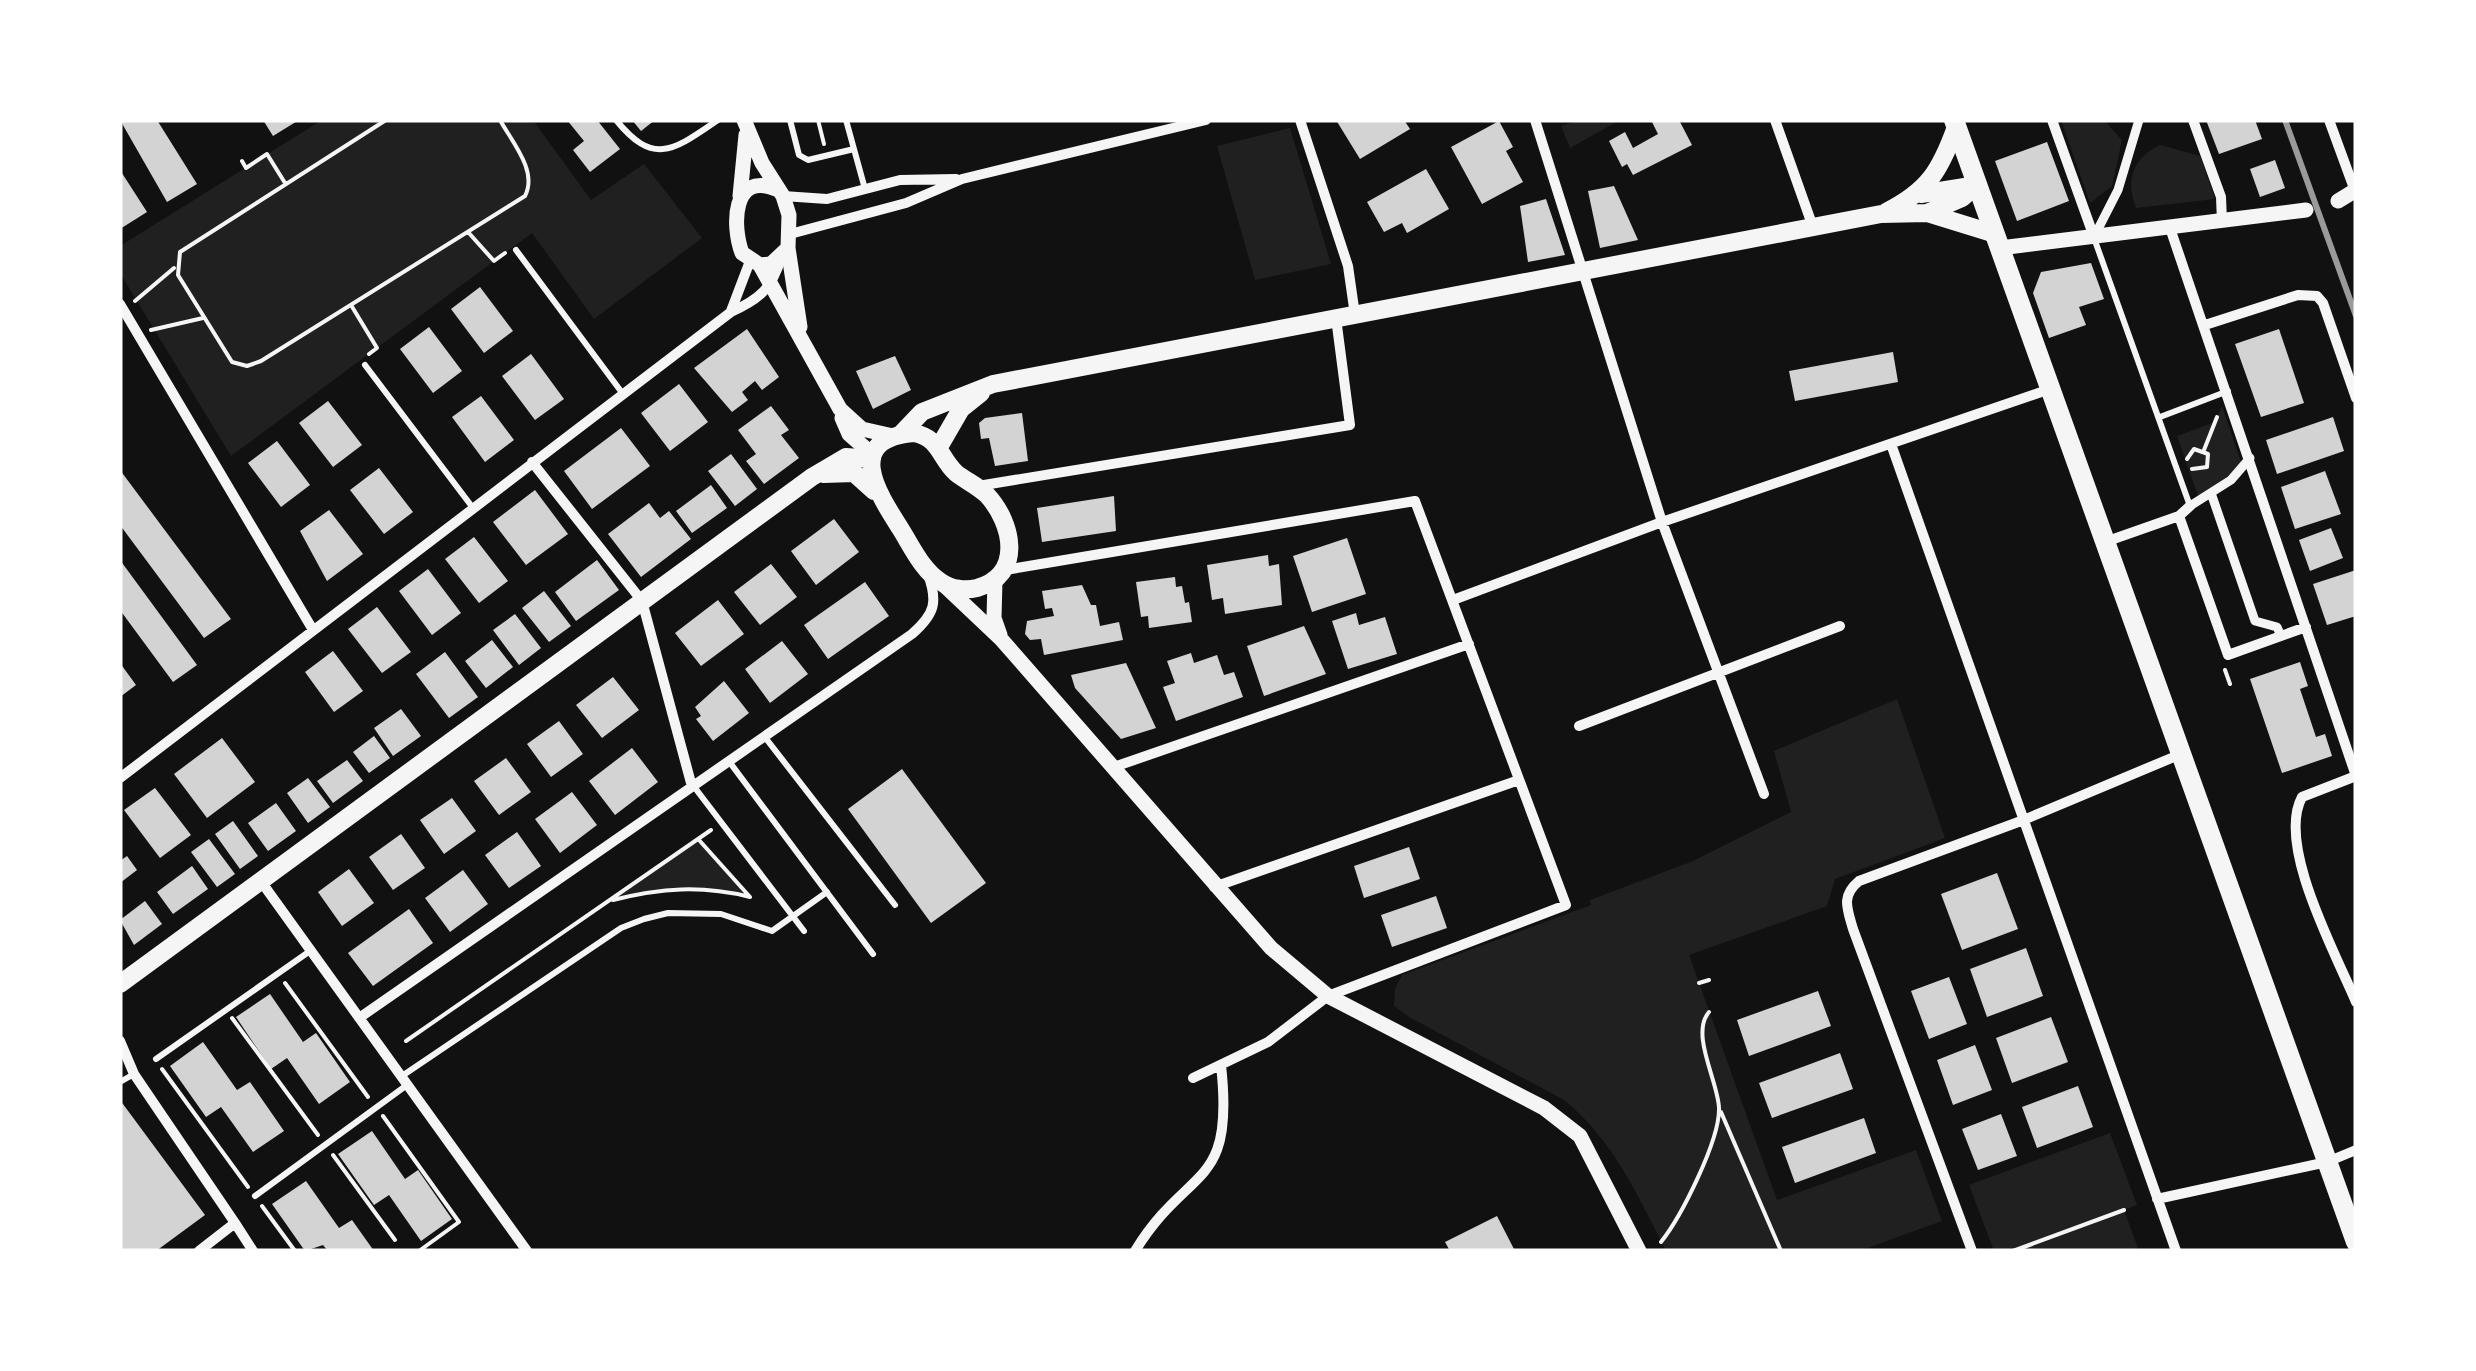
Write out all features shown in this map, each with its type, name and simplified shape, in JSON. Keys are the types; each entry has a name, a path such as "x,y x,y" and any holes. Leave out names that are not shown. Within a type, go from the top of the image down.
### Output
{"main road":[{"path":"1955,123 2356,1242"},
{"path":"1921,194 1946,156 1955,123"},
{"path":"1881,214 1921,194 1977,185"},
{"path":"120,984 812,477 838,460 872,457 922,412 994,384 1881,214 1927,213 1962,198 1977,185"},
{"path":"1927,213 1997,241"},
{"path":"939,446 961,409 994,384"},
{"path":"872,457 870,474 880,496 927,572 945,586 964,590 1000,575 1011,549 990,499 955,472 939,446 922,434 897,435"},
{"path":"812,477 854,474 880,496"}],"street":[{"path":"731,312 755,263 786,246 962,179 1206,120"},
{"path":"1300,120 1348,266 1356,315"},
{"path":"1535,120 1662,522 1764,794"},
{"path":"1775,120 1813,227"},
{"path":"2052,120 2094,237"},
{"path":"2094,237 2118,190 2139,120"},
{"path":"2193,120 2221,196 2222,222"},
{"path":"2329,120 2355,190 2336,197"},
{"path":"745,123 780,192 802,341"},
{"path":"745,123 736,237 772,286 840,409 846,430 872,457"},
{"path":"740,197 757,185 826,199 900,180 962,179"},
{"path":"1997,241 2094,237 2222,222 2305,206"},
{"path":"2170,228 2356,776 2302,797 2295,828 2302,868 2356,1002"},
{"path":"120,778 532,462 731,312 772,286 786,246"},
{"path":"2205,325 2298,295 2316,296 2323,303 2356,398"},
{"path":"122,308 312,630"},
{"path":"976,486 1350,424 1336,318"},
{"path":"1452,600 1662,522 2050,389"},
{"path":"840,409 862,429 897,435"},
{"path":"838,460 846,430"},
{"path":"1891,444 2176,1251"},
{"path":"2105,542 2179,516 2231,480 2250,458"},
{"path":"532,462 642,602 691,784"},
{"path":"2211,493 2255,621 2278,627 2280,636"},
{"path":"1001,639 994,618 1000,575 1415,501 1566,904 1328,996 1268,1042 1193,1078"},
{"path":"2179,516 2228,654 2306,627"},
{"path":"359,1018 929,619 936,604 927,572"},
{"path":"945,586 1001,639 1270,948 1328,996 1544,1108 1580,1136 1639,1251"},
{"path":"1579,726 1840,626"},
{"path":"1111,768 1469,644"},
{"path":"1972,1251 1853,929 1846,904 1848,890 1859,881 2022,821 2181,754"},
{"path":"1214,887 1520,780"},
{"path":"259,880 526,1251"},
{"path":"120,1041 134,1074 254,1251"},
{"path":"1135,1251 1164,1213 1212,1166 1226,1116 1221,1065"},
{"path":"2157,1199 2328,1162 2356,1150"},
{"path":"199,1251 235,1224"}],"lane":[{"path":"616,120 636,144 658,150 677,148 718,120"},
{"path":"790,120 799,156 808,160 854,148"},
{"path":"846,120 865,189"},
{"path":"2094,237 2190,506"},
{"path":"516,250 623,394"},
{"path":"365,365 473,508"},
{"path":"2160,416 2228,392"},
{"path":"763,734 896,905"},
{"path":"727,759 873,954"},
{"path":"691,784 804,931"},
{"path":"255,1196 404,1080 620,928 668,913 694,911 722,914 772,931 826,892"},
{"path":"156,1060 310,951"},
{"path":"120,1082 134,1074"}],"path":[{"path":"122,308 175,267 186,245 386,120"},
{"path":"175,267 232,362 247,366 525,196 529,189 528,170 500,120"},
{"path":"818,120 827,156"},
{"path":"242,160 246,168 268,154 286,183"},
{"path":"468,232 494,261 514,246 516,250"},
{"path":"351,305 377,348 361,360 365,365"},
{"path":"136,332 203,318"},
{"path":"2204,450 2215,422"},
{"path":"2204,450 2210,457 2208,467 2198,472 2188,464 2191,451 2204,450"},
{"path":"406,1042 698,838 750,897 694,887 656,889 608,901"},
{"path":"1699,983 1709,980"},
{"path":"226,1010 395,1240"},
{"path":"1710,1012 1702,1029 1719,1107 1781,1251"},
{"path":"156,1060 295,1251"},
{"path":"1661,1242 1682,1211 1704,1162 1716,1130 1719,1107"},
{"path":"2013,1251 2124,1210"}],"shaded area":[{"path":"322,120 533,120 591,200 644,164 702,238 594,319 532,233 231,456 120,273 120,246"},
{"path":"1579,120 1620,120 1570,148 1561,126"},
{"path":"2061,120 2104,120 2122,140 2112,186 2090,203"},
{"path":"1290,128 1331,264 1255,280 1217,146"},
{"path":"2160,145 2200,156 2215,199 2136,208 2131,188 2134,171 2143,156"},
{"path":"2222,406 2243,468 2199,499 2177,436 2215,422"},
{"path":"1897,699 1945,838 1835,879 1827,906 1689,955 1777,1200 1916,1150 1942,1221 1859,1251 1666,1251 1623,1170 1582,1116 1564,1100 1409,1017 1394,1006 1395,989 1402,975 1591,905 1590,900 1693,861 1791,812 1774,751"},
{"path":"699,839 750,897 679,889 608,901"},
{"path":"2110,1133 2137,1205 2124,1210 2139,1251 1994,1251 1969,1185"}],"building":[{"path":"120,120 157,120 197,184 167,202"},
{"path":"263,120 299,120 273,136"},
{"path":"567,120 597,120 620,149 590,172 573,150 584,141"},
{"path":"632,120 655,120 641,131"},
{"path":"1336,120 1404,120 1410,129 1360,159"},
{"path":"1651,120 1679,120 1692,145 1633,175 1627,164 1622,167 1609,141 1625,132 1633,148 1658,134"},
{"path":"2206,120 2255,120 2262,139 2219,154"},
{"path":"1499,121 1513,147 1506,151 1523,182 1482,204 1451,147"},
{"path":"2047,142 2069,201 2017,221 1995,161"},
{"path":"2275,160 2285,188 2260,197 2250,169"},
{"path":"1426,169 1449,209 1407,233 1402,223 1384,232 1367,202"},
{"path":"120,170 147,212 120,229"},
{"path":"1614,186 1638,240 1600,248 1588,191"},
{"path":"1546,199 1565,255 1528,262 1520,206"},
{"path":"2091,263 2104,299 2079,307 2086,325 2049,338 2033,293 2041,272"},
{"path":"480,287 513,331 484,353 451,309"},
{"path":"429,327 462,371 433,393 400,349"},
{"path":"747,329 779,377 762,390 755,381 742,392 748,400 732,412 694,368"},
{"path":"2279,329 2304,403 2261,417 2235,344"},
{"path":"1893,352 1898,382 1795,401 1789,371"},
{"path":"531,354 564,399 535,420 502,376"},
{"path":"895,356 911,390 873,409 856,371"},
{"path":"679,384 708,422 670,451 641,413"},
{"path":"481,396 514,440 485,462 452,417"},
{"path":"328,401 362,445 333,467 299,423"},
{"path":"771,406 789,430 781,435 799,458 764,484 746,461 756,454 738,430"},
{"path":"1022,413 1028,461 995,466 989,438 981,439 979,423 985,418"},
{"path":"2333,417 2344,451 2277,474 2266,440"},
{"path":"621,428 650,466 592,509 564,471"},
{"path":"277,441 310,485 281,507 248,463"},
{"path":"731,454 757,489 735,506 708,471"},
{"path":"379,468 413,512 384,534 350,490"},
{"path":"120,470 231,619 204,638 120,525"},
{"path":"2325,471 2341,514 2295,529 2281,487"},
{"path":"711,485 727,508 692,533 676,511"},
{"path":"535,490 568,534 526,565 493,522"},
{"path":"1114,496 1116,531 1042,542 1037,508"},
{"path":"649,503 660,518 669,511 691,539 641,577 608,534"},
{"path":"329,510 363,554 327,581 300,531"},
{"path":"834,519 859,552 816,585 791,551"},
{"path":"2331,528 2343,558 2310,571 2299,540"},
{"path":"474,537 508,581 479,603 445,559"},
{"path":"1347,538 1366,594 1312,612 1293,556"},
{"path":"1268,555 1269,566 1279,564 1282,605 1225,614 1223,598 1212,600 1207,565"},
{"path":"120,560 197,665 173,682 120,610"},
{"path":"597,560 619,590 576,621 555,592"},
{"path":"771,564 797,597 760,625 734,592"},
{"path":"428,569 461,613 432,635 399,591"},
{"path":"2356,570 2356,616 2327,625 2313,584"},
{"path":"1175,577 1176,587 1182,586 1185,603 1189,602 1192,622 1149,628 1148,616 1141,617 1136,582"},
{"path":"865,582 889,616 828,659 804,625"},
{"path":"1082,585 1091,605 1096,605 1100,626 1119,622 1123,640 1044,655 1041,639 1030,640 1025,634 1027,621 1054,616 1052,608 1045,609 1042,591"},
{"path":"544,591 571,626 549,642 522,608"},
{"path":"718,600 744,634 701,666 675,633"},
{"path":"377,607 411,652 382,673 348,629"},
{"path":"1356,613 1359,625 1385,617 1397,654 1348,669 1332,621"},
{"path":"515,614 541,648 519,665 493,630"},
{"path":"1304,626 1326,674 1264,696 1247,646"},
{"path":"492,640 513,667 486,688 465,661"},
{"path":"782,641 808,674 770,703 745,669"},
{"path":"333,651 363,691 334,712 305,672"},
{"path":"445,652 478,697 449,718 416,674"},
{"path":"1191,653 1194,663 1217,655 1224,675 1234,672 1243,697 1176,721 1163,687 1175,683 1167,661"},
{"path":"2300,662 2308,686 2300,689 2316,737 2325,734 2332,756 2282,773 2250,679"},
{"path":"120,663 136,685 120,697"},
{"path":"1126,663 1156,728 1121,739 1075,688 1071,675"},
{"path":"613,677 639,710 602,738 576,705"},
{"path":"724,681 749,713 713,741 696,719 701,716 695,707"},
{"path":"401,709 421,736 393,756 374,728"},
{"path":"559,721 583,754 551,777 527,744"},
{"path":"374,736 390,758 369,773 353,752"},
{"path":"222,738 255,782 207,818 174,774"},
{"path":"632,748 658,782 615,815 589,781"},
{"path":"506,758 531,792 499,815 474,781"},
{"path":"347,760 363,781 333,803 317,781"},
{"path":"902,769 986,883 931,923 848,809"},
{"path":"308,778 330,807 308,823 287,793"},
{"path":"155,788 191,835 160,858 124,810"},
{"path":"572,792 597,825 560,853 535,819"},
{"path":"452,798 476,831 444,854 420,820"},
{"path":"276,803 296,831 268,851 248,823"},
{"path":"233,821 258,856 240,869 215,834"},
{"path":"517,832 541,866 509,888 485,855"},
{"path":"401,834 425,868 393,890 369,857"},
{"path":"209,839 235,874 217,887 191,852"},
{"path":"1409,847 1420,879 1364,898 1354,866"},
{"path":"127,856 137,870 120,883 120,861"},
{"path":"192,866 208,889 173,914 157,892"},
{"path":"349,869 374,903 342,926 318,892"},
{"path":"463,870 488,904 450,932 425,898"},
{"path":"1997,873 2018,929 1962,950 1941,894"},
{"path":"1436,896 1447,928 1392,947 1381,915"},
{"path":"145,901 162,924 134,945 120,920"},
{"path":"409,909 433,943 373,986 348,953"},
{"path":"2026,948 2043,996 1987,1017 1970,969"},
{"path":"1949,977 1967,1024 1929,1039 1911,991"},
{"path":"1818,991 1831,1026 1749,1056 1737,1020"},
{"path":"270,994 303,1042 316,1033 350,1082 319,1104 287,1058 271,1069 236,1017"},
{"path":"2051,1017 2068,1062 2012,1083 1996,1038"},
{"path":"203,1042 237,1090 250,1082 284,1131 253,1152 221,1107 206,1117 170,1066"},
{"path":"1975,1045 1992,1090 1953,1105 1937,1060"},
{"path":"1840,1053 1853,1089 1772,1118 1759,1083"},
{"path":"2078,1086 2093,1127 2037,1148 2022,1107"},
{"path":"120,1100 205,1215 156,1251 120,1251"},
{"path":"2001,1114 2017,1156 1978,1170 1962,1129"},
{"path":"1864,1118 1876,1153 1795,1183 1782,1147"},
{"path":"372,1131 405,1179 418,1170 452,1219 421,1241 389,1195 374,1205 338,1154"},
{"path":"306,1181 339,1228 352,1220 374,1251 328,1251 323,1245 305,1251 272,1204"},
{"path":"1497,1216 1515,1251 1450,1251 1445,1242"}],"railway":[{"path":"2285,120 2356,316"}]}
